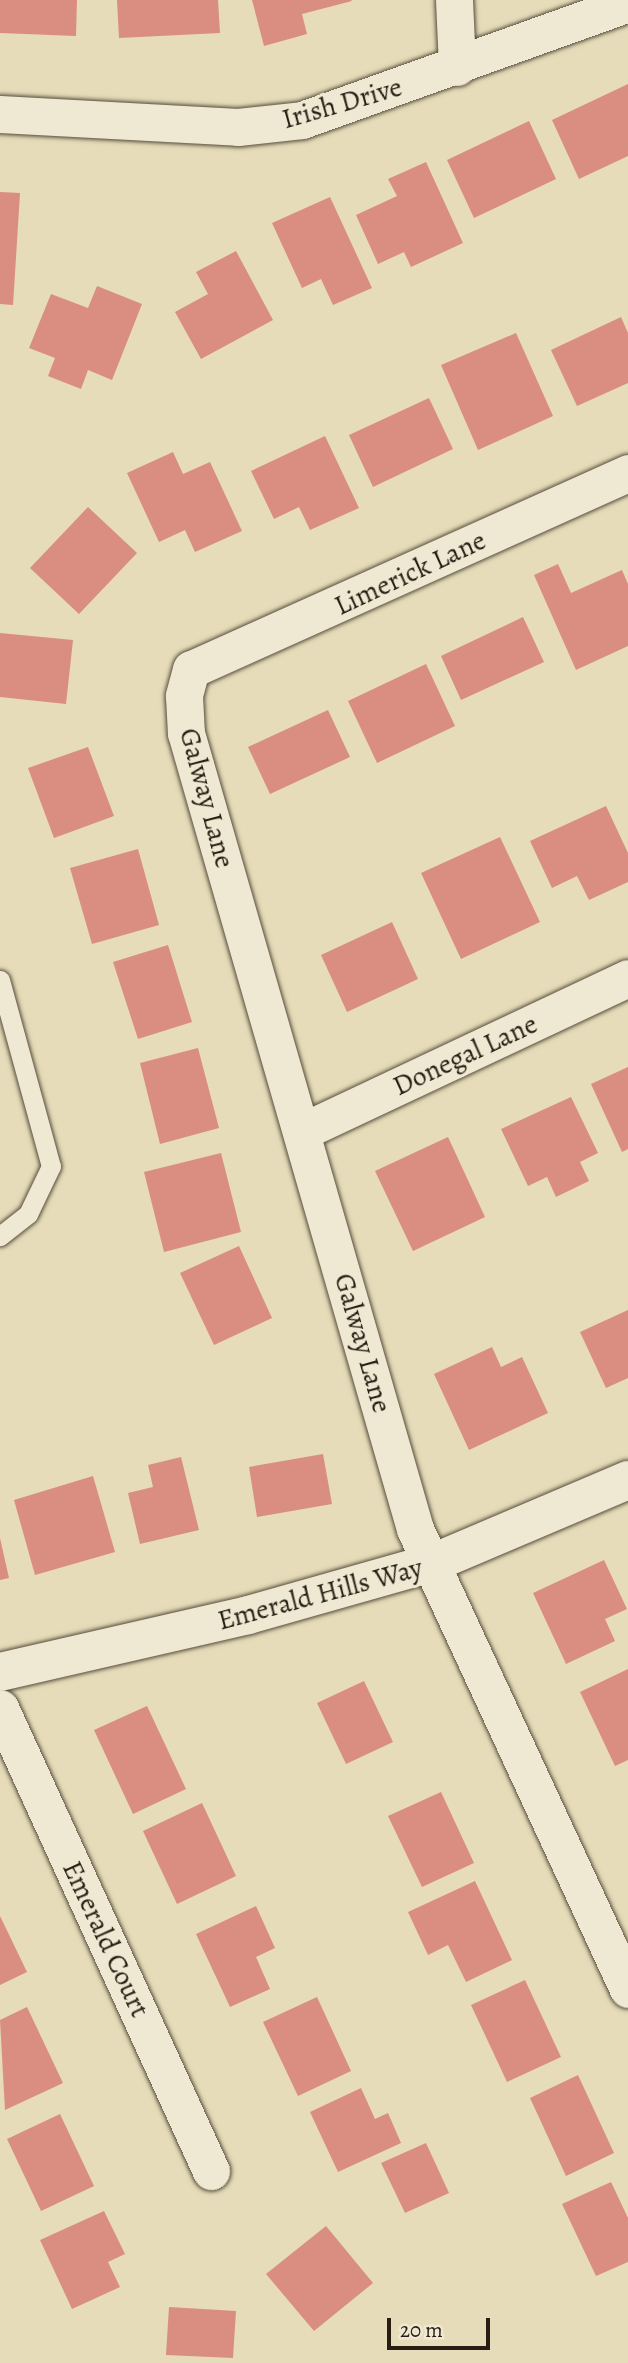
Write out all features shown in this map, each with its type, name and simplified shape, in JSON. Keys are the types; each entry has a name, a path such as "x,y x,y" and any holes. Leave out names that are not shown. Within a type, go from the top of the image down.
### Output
{"street":[{"path":"454,0 457,67"},
{"name":"Irish Drive","path":"0,114 238,127 302,120 457,67 628,3"},
{"name":"Limerick Lane","path":"191,669 628,473"},
{"name":"Galway Lane","path":"191,669 186,733 303,1131 415,1529 435,1562 628,1989"},
{"name":"Donegal Lane","path":"303,1131 628,978"},
{"name":"Emerald Hills Way","path":"0,1672 248,1615 435,1562 628,1480"},
{"name":"Emerald Court","path":"0,1708 211,2171"}],"lane":[{"path":"0,980 51,1166 28,1214 0,1236"}],"building":[{"path":"0,0 77,0 76,36 0,33"},
{"path":"117,0 218,0 220,33 119,38"},
{"path":"252,0 352,1 302,14 307,34 264,46"},
{"path":"628,84 628,156 579,179 552,120"},
{"path":"529,121 556,179 474,218 447,160"},
{"path":"426,162 463,243 411,267 404,252 378,264 356,215 397,196 388,179"},
{"path":"0,192 20,193 13,305 0,304"},
{"path":"330,197 372,288 333,305 321,279 302,288 272,223"},
{"path":"236,251 273,320 201,359 175,312 208,294 196,272"},
{"path":"97,286 142,304 112,380 88,370 81,389 48,376 55,358 29,348 51,294 88,308"},
{"path":"621,317 628,333 628,383 577,406 551,350"},
{"path":"516,333 553,416 478,450 441,365"},
{"path":"429,398 453,449 373,487 349,435"},
{"path":"325,436 359,508 310,530 299,507 274,519 251,471"},
{"path":"173,452 183,474 210,462 242,531 195,552 185,530 159,542 127,473"},
{"path":"88,507 137,553 79,614 30,568"},
{"path":"558,564 571,593 622,570 628,584 628,646 576,670 534,575"},
{"path":"523,617 544,662 461,700 441,656"},
{"path":"0,633 73,640 66,704 0,697"},
{"path":"426,664 455,726 377,763 348,701"},
{"path":"328,710 350,757 270,794 248,747"},
{"path":"88,747 114,816 54,838 28,768"},
{"path":"606,806 628,853 628,882 589,900 577,876 552,888 530,841"},
{"path":"500,837 540,922 461,959 421,873"},
{"path":"138,849 159,925 92,944 70,868"},
{"path":"392,922 418,979 347,1012 321,955"},
{"path":"168,945 192,1022 138,1039 113,962"},
{"path":"198,1048 219,1128 160,1144 140,1063"},
{"path":"628,1067 628,1149 622,1152 591,1084"},
{"path":"571,1097 598,1153 580,1162 589,1181 556,1197 547,1177 528,1186 501,1129"},
{"path":"448,1137 485,1217 413,1251 375,1171"},
{"path":"221,1153 241,1232 164,1252 144,1172"},
{"path":"239,1246 272,1318 214,1345 180,1273"},
{"path":"628,1310 628,1378 606,1388 580,1332"},
{"path":"492,1347 501,1367 522,1357 548,1413 469,1450 434,1374"},
{"path":"323,1454 332,1504 257,1517 249,1467"},
{"path":"181,1457 199,1530 140,1544 128,1493 153,1487 148,1465"},
{"path":"93,1476 115,1552 35,1575 14,1500"},
{"path":"0,1538 9,1578 0,1580"},
{"path":"604,1560 627,1609 605,1619 615,1641 566,1664 533,1593"},
{"path":"628,1669 628,1760 615,1766 580,1692"},
{"path":"364,1681 393,1742 346,1764 317,1703"},
{"path":"147,1706 186,1789 133,1814 94,1730"},
{"path":"441,1792 474,1863 422,1887 388,1816"},
{"path":"202,1803 236,1876 177,1904 143,1831"},
{"path":"475,1881 512,1960 466,1982 448,1945 428,1955 408,1912"},
{"path":"256,1906 275,1948 256,1957 270,1989 230,2007 196,1934"},
{"path":"0,1916 27,1972 0,1985"},
{"path":"525,1980 561,2057 507,2082 471,2005"},
{"path":"317,1997 351,2071 298,2096 263,2022"},
{"path":"27,2007 63,2083 5,2110 0,2020"},
{"path":"578,2075 614,2153 566,2176 530,2098"},
{"path":"361,2088 375,2119 388,2113 401,2143 338,2172 310,2112"},
{"path":"60,2114 94,2186 41,2211 7,2139"},
{"path":"426,2143 449,2193 405,2213 381,2163"},
{"path":"611,2182 628,2218 628,2262 596,2276 562,2204"},
{"path":"104,2211 125,2254 108,2262 120,2287 72,2309 40,2240"},
{"path":"326,2226 373,2283 314,2331 266,2274"},
{"path":"169,2307 236,2311 233,2358 166,2355"}]}
